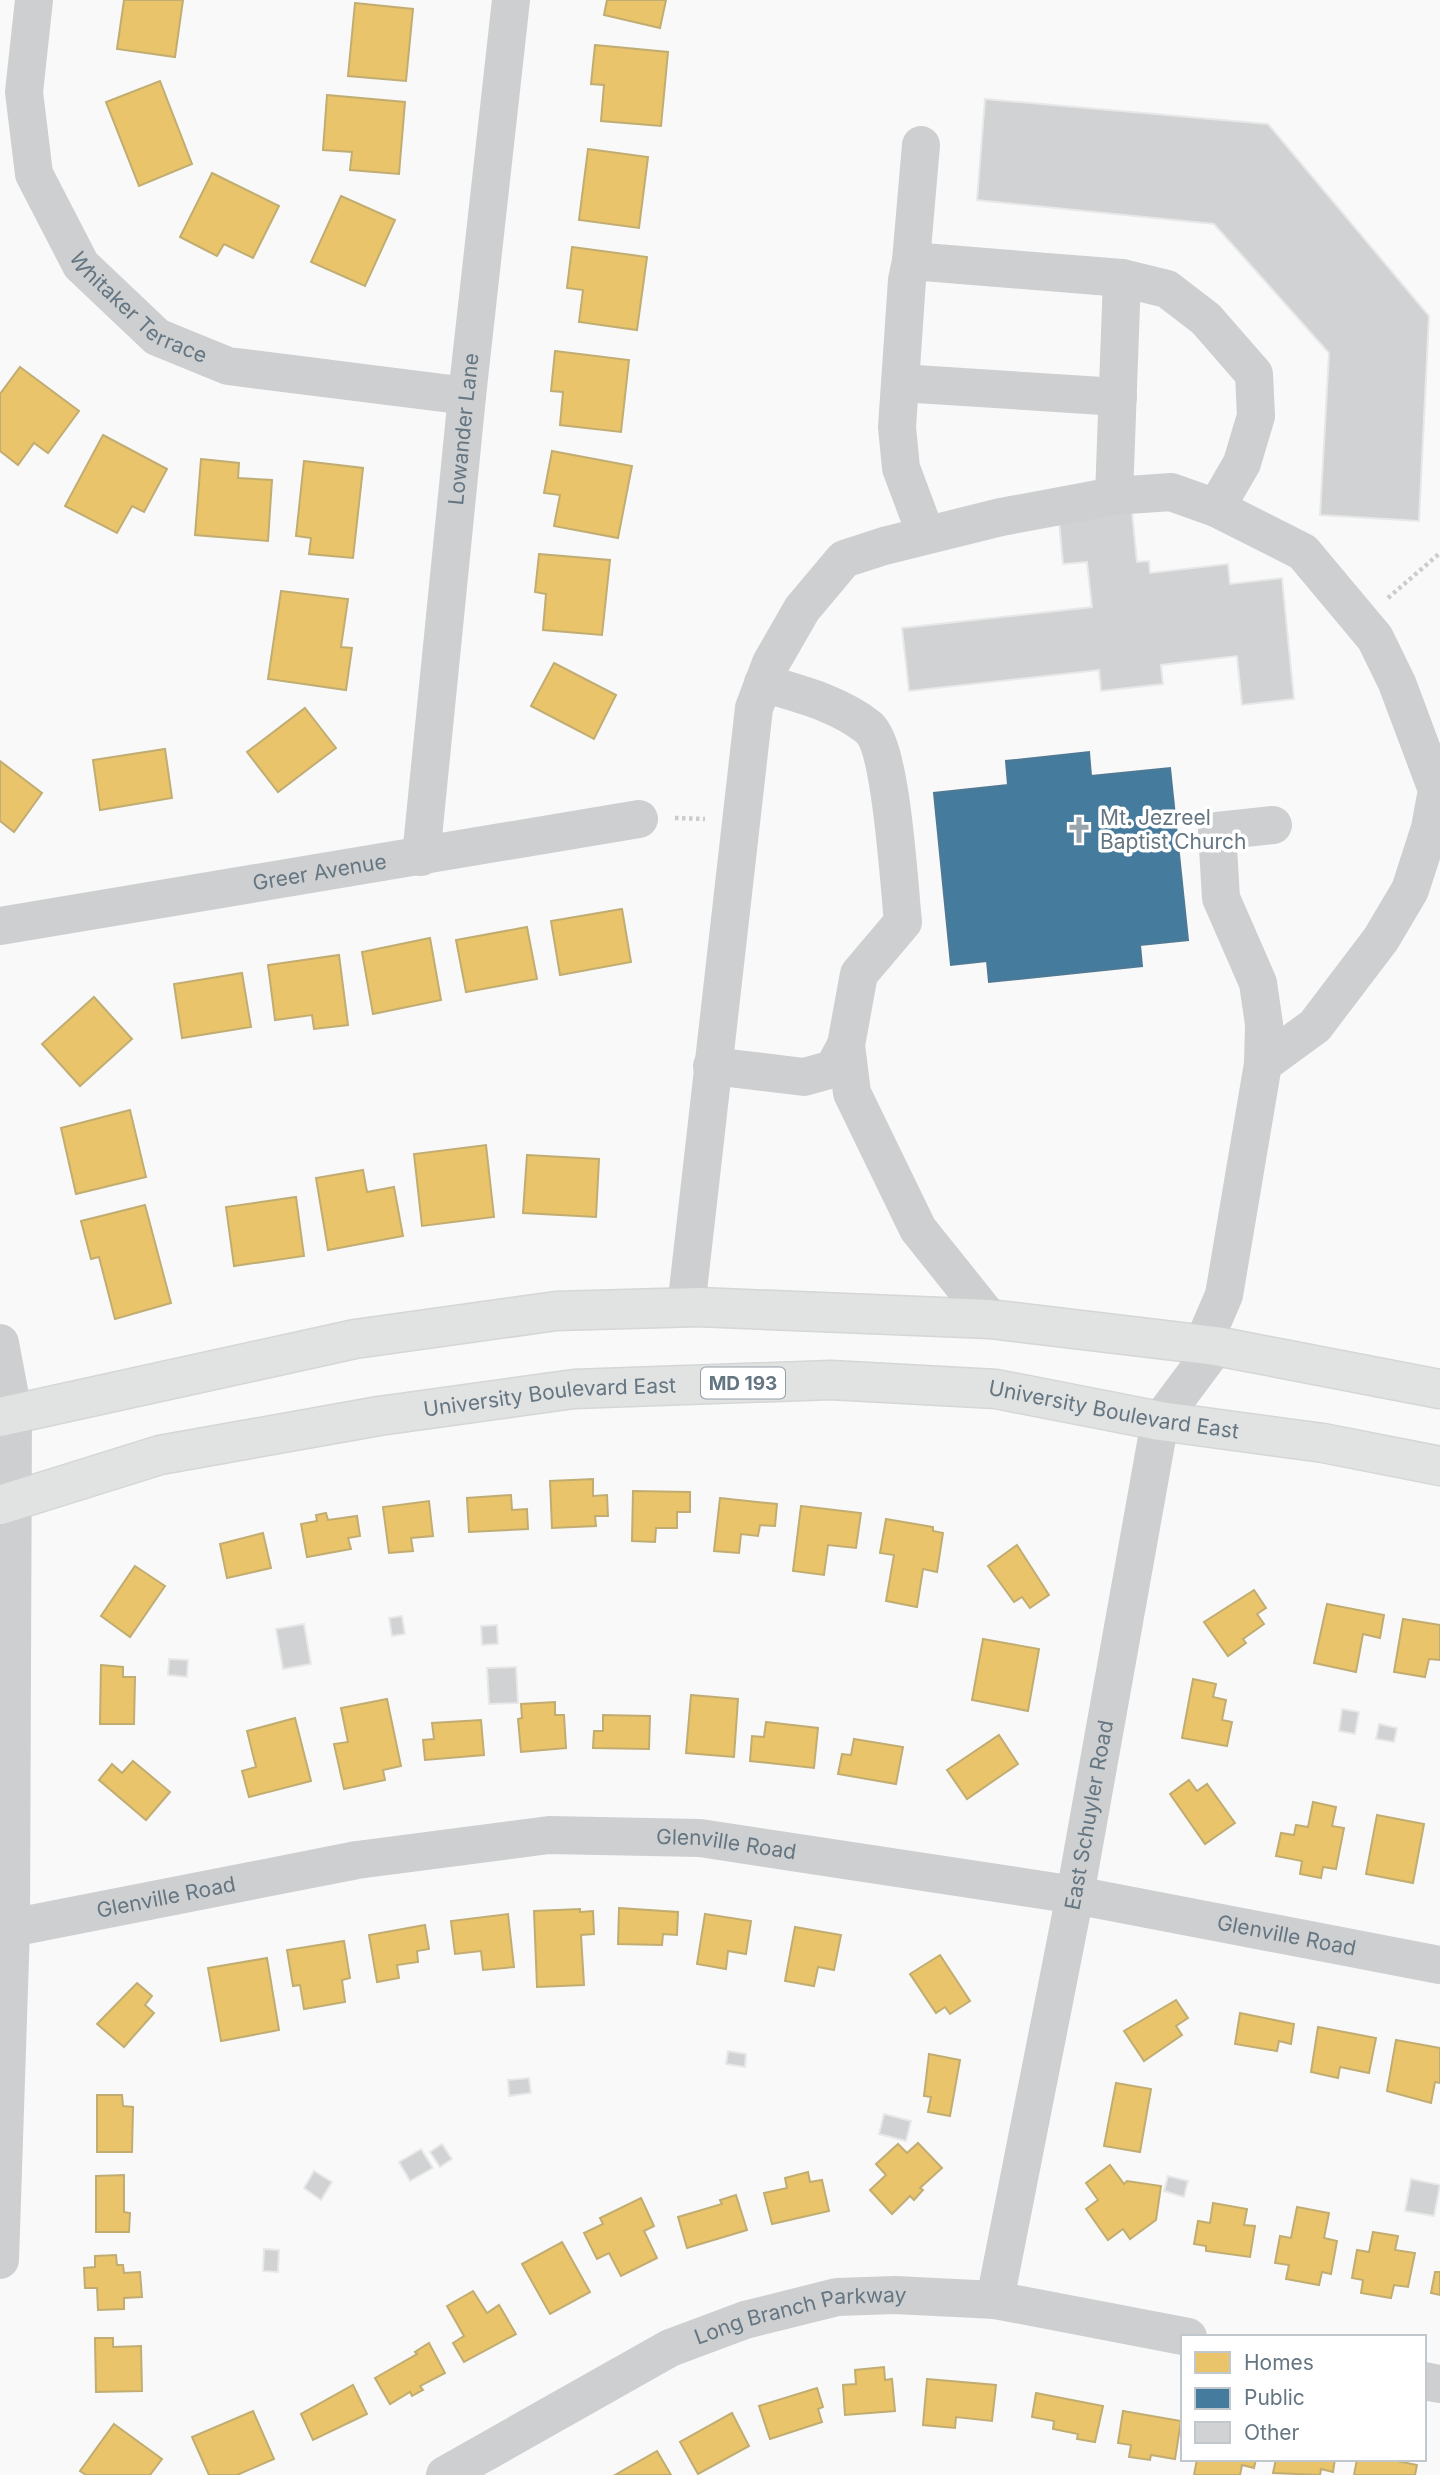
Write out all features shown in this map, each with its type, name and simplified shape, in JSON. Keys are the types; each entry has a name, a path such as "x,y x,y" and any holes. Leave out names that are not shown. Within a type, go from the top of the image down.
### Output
{"main road":[{"path":"6,1415 355,1339 556,1311 686,1308 990,1319 1210,1345 1440,1389"},
{"name":"University Boulevard East","path":"6,1503 160,1455 379,1416 574,1389 831,1380 996,1389 1160,1421 1322,1443 1440,1466"}],"street":[{"name":"Whitaker Terrace","path":"34,0 24,92 34,174 81,265 157,337 228,366 467,396"},
{"name":"Lowander Lane","path":"421,857 467,396 511,0"},
{"path":"921,145 907,280 897,427 901,468 926,535"},
{"path":"911,261 1122,278 1167,289 1206,319 1254,374 1256,416 1242,463 1216,508"},
{"path":"1114,496 1122,278"},
{"path":"900,383 1118,397"},
{"path":"686,1308 754,708 802,609 844,559 1001,517 1114,496 1171,492 1216,508 1303,552 1361,621 1375,638 1397,683 1437,790 1430,828 1410,890 1381,939 1315,1026 1263,1064"},
{"path":"764,683 838,709 870,729 886,765 903,922 859,974 846,1045 852,1093 918,1229 990,1319"},
{"name":"Greer Avenue","path":"0,926 639,819"},
{"name":"East Schuyler Road","path":"995,2300 1075,1895 1160,1421 1210,1345 1224,1295 1263,1064 1264,1024 1258,983 1221,898 1217,831 1273,825"},
{"path":"712,1066 804,1077 833,1069 846,1045"},
{"path":"0,1343 6,1415 6,1803 10,1928 0,2260"},
{"name":"Glenville Road","path":"10,1928 357,1860 549,1835 700,1838 1075,1895 1440,1965"},
{"name":"Long Branch Parkway","path":"445,2475 670,2348 745,2320 837,2297 895,2295 995,2300 1181,2336"}],"path":[{"path":"1361,621 1440,552"},
{"path":"680,817 689,818"}],"building: Homes":[{"path":"124,0 183,0 175,57 117,49"},
{"path":"607,0 666,0 660,28 604,15"},
{"path":"355,3 413,9 406,81 348,76"},
{"path":"595,45 668,52 661,126 601,121 604,85 591,84"},
{"path":"160,81 192,164 139,186 106,102"},
{"path":"327,95 405,102 399,174 350,170 352,152 323,150"},
{"path":"588,149 648,157 639,228 579,220"},
{"path":"212,173 279,206 253,258 224,244 217,256 180,237"},
{"path":"341,196 395,220 365,286 311,262"},
{"path":"572,247 647,257 637,330 579,322 583,290 567,288"},
{"path":"555,351 629,360 621,432 560,425 563,392 551,391"},
{"path":"20,367 79,411 48,453 34,443 18,465 0,451 0,394"},
{"path":"103,435 167,469 144,512 132,506 117,533 65,506"},
{"path":"552,451 632,466 618,538 554,526 560,495 544,493"},
{"path":"201,459 239,463 238,478 272,480 268,541 195,535"},
{"path":"304,461 363,468 353,558 309,554 311,538 296,536"},
{"path":"539,554 610,560 602,635 543,630 546,594 535,592"},
{"path":"281,591 348,599 341,647 352,648 346,690 268,679"},
{"path":"554,663 616,695 594,739 531,706"},
{"path":"305,708 336,748 278,792 247,752"},
{"path":"165,749 172,798 100,810 93,760"},
{"path":"0,761 42,793 14,832 0,821"},
{"path":"622,909 631,962 560,975 551,921"},
{"path":"527,927 537,979 466,992 456,940"},
{"path":"430,938 441,1000 373,1014 362,952"},
{"path":"339,955 348,1025 314,1029 312,1015 275,1020 268,965"},
{"path":"242,973 251,1027 182,1038 174,984"},
{"path":"94,997 132,1039 80,1086 42,1044"},
{"path":"130,1110 146,1177 76,1194 61,1128"},
{"path":"486,1145 494,1217 422,1226 414,1154"},
{"path":"527,1155 599,1159 596,1217 523,1213"},
{"path":"363,1170 367,1192 394,1187 403,1236 328,1250 316,1178"},
{"path":"296,1197 304,1256 234,1266 226,1207"},
{"path":"145,1205 171,1303 115,1319 99,1257 91,1259 81,1221"},
{"path":"593,1479 593,1496 607,1495 608,1516 595,1516 596,1526 552,1528 550,1481"},
{"path":"633,1491 690,1492 690,1512 677,1512 677,1528 656,1528 655,1542 632,1541"},
{"path":"511,1495 512,1510 527,1509 528,1529 469,1532 467,1498"},
{"path":"720,1498 777,1504 775,1526 760,1525 758,1536 741,1534 739,1553 714,1551"},
{"path":"429,1501 433,1536 411,1538 413,1551 389,1553 383,1507"},
{"path":"801,1506 861,1513 856,1548 828,1545 824,1575 793,1571"},
{"path":"326,1513 328,1520 357,1516 360,1536 348,1538 351,1549 307,1557 301,1524 317,1521 316,1515"},
{"path":"886,1519 933,1527 933,1531 943,1533 937,1572 923,1569 917,1607 886,1601 894,1555 880,1553"},
{"path":"263,1533 271,1568 227,1578 220,1544"},
{"path":"1017,1545 1049,1595 1030,1608 1022,1597 1014,1602 988,1566"},
{"path":"135,1566 165,1586 130,1637 101,1616"},
{"path":"1254,1590 1266,1608 1257,1614 1264,1624 1243,1639 1246,1643 1228,1656 1204,1622"},
{"path":"1327,1604 1384,1615 1380,1638 1363,1634 1356,1672 1314,1663"},
{"path":"1403,1619 1440,1625 1440,1660 1429,1659 1425,1677 1394,1672"},
{"path":"983,1639 1039,1649 1028,1711 972,1700"},
{"path":"101,1665 123,1667 123,1677 135,1677 134,1724 100,1724"},
{"path":"1193,1679 1216,1684 1213,1697 1226,1700 1222,1720 1232,1722 1227,1746 1182,1738"},
{"path":"691,1695 738,1699 734,1757 686,1753"},
{"path":"387,1699 401,1766 383,1770 385,1780 344,1789 334,1744 348,1742 341,1708"},
{"path":"555,1702 555,1715 564,1715 566,1748 521,1752 518,1719 522,1718 521,1704"},
{"path":"603,1715 650,1716 649,1749 593,1748 594,1731 603,1731"},
{"path":"295,1718 311,1781 249,1797 242,1771 256,1767 247,1731"},
{"path":"481,1720 484,1755 425,1760 423,1740 434,1739 432,1723"},
{"path":"766,1722 818,1728 814,1768 750,1761 752,1736 764,1737"},
{"path":"999,1735 1018,1764 967,1799 947,1770"},
{"path":"854,1739 903,1747 896,1784 838,1774 842,1754 851,1755"},
{"path":"133,1761 170,1792 146,1820 99,1780 112,1764 122,1773"},
{"path":"1189,1780 1197,1791 1207,1784 1235,1823 1205,1844 1170,1794"},
{"path":"1313,1802 1336,1807 1332,1826 1344,1828 1336,1869 1323,1867 1321,1878 1300,1874 1302,1861 1276,1856 1281,1833 1294,1835 1296,1825 1308,1827"},
{"path":"1377,1815 1424,1824 1413,1883 1366,1874"},
{"path":"619,1908 678,1912 677,1935 663,1934 662,1945 618,1944"},
{"path":"580,1909 580,1912 593,1911 594,1934 581,1935 584,1985 537,1987 534,1911"},
{"path":"508,1914 514,1967 483,1970 481,1951 455,1954 451,1921"},
{"path":"705,1914 751,1921 746,1954 728,1951 726,1969 697,1964"},
{"path":"425,1925 429,1949 417,1951 418,1962 397,1965 399,1978 377,1982 369,1935"},
{"path":"795,1927 841,1935 834,1970 818,1967 814,1986 785,1981"},
{"path":"344,1941 350,1978 342,1980 345,2002 304,2009 300,1985 293,1986 287,1950"},
{"path":"940,1955 970,2001 950,2014 945,2007 936,2013 910,1974"},
{"path":"267,1958 279,2030 221,2041 208,1968"},
{"path":"137,1983 152,1996 145,2005 154,2013 124,2047 97,2024"},
{"path":"1176,2000 1188,2018 1176,2026 1182,2035 1144,2061 1124,2031"},
{"path":"1240,2013 1294,2024 1291,2044 1279,2041 1277,2051 1235,2044"},
{"path":"1318,2027 1376,2038 1369,2073 1340,2067 1338,2078 1311,2072"},
{"path":"1396,2040 1440,2048 1440,2083 1435,2082 1431,2103 1387,2091"},
{"path":"929,2054 960,2060 950,2116 928,2112 931,2097 924,2096"},
{"path":"1116,2083 1151,2089 1140,2152 1104,2146"},
{"path":"97,2095 122,2095 123,2106 133,2107 132,2152 97,2152"},
{"path":"918,2143 942,2168 920,2188 923,2190 914,2200 910,2196 892,2214 870,2190 886,2175 876,2164 898,2144 907,2153"},
{"path":"1110,2165 1124,2184 1127,2181 1161,2186 1156,2220 1130,2239 1123,2229 1108,2240 1086,2209 1098,2200 1086,2183"},
{"path":"808,2172 810,2182 822,2180 829,2211 772,2224 764,2193 787,2188 785,2178"},
{"path":"124,2175 124,2212 130,2213 129,2232 96,2232 96,2176"},
{"path":"736,2195 747,2230 687,2248 678,2217 722,2204 720,2200"},
{"path":"641,2198 654,2226 644,2231 657,2258 621,2276 609,2253 597,2259 584,2233 603,2224 600,2218"},
{"path":"1213,2203 1247,2209 1244,2225 1255,2226 1250,2257 1206,2251 1206,2246 1194,2244 1198,2221 1210,2223"},
{"path":"1297,2207 1329,2213 1324,2238 1337,2241 1331,2274 1322,2272 1319,2285 1286,2279 1289,2265 1275,2263 1280,2236 1291,2238"},
{"path":"1373,2232 1398,2236 1395,2250 1415,2253 1408,2287 1394,2285 1391,2298 1361,2293 1363,2280 1352,2278 1357,2250 1369,2252"},
{"path":"562,2242 590,2292 550,2314 522,2264"},
{"path":"116,2255 117,2265 123,2265 124,2273 140,2272 142,2297 124,2298 124,2309 98,2310 97,2288 85,2288 84,2268 95,2267 95,2256"},
{"path":"1435,2272 1440,2272 1440,2295 1431,2293"},
{"path":"473,2291 487,2313 499,2305 516,2334 464,2362 453,2343 464,2336 447,2306"},
{"path":"95,2338 113,2338 113,2347 141,2346 142,2391 96,2392"},
{"path":"429,2343 445,2373 420,2386 423,2390 412,2396 410,2392 390,2404 375,2378 417,2354 415,2352"},
{"path":"884,2367 885,2380 892,2379 895,2411 845,2415 843,2385 856,2384 855,2370"},
{"path":"927,2379 996,2385 992,2421 956,2417 955,2428 923,2425"},
{"path":"353,2385 367,2414 313,2440 301,2414"},
{"path":"817,2388 823,2407 818,2409 822,2422 770,2439 759,2406"},
{"path":"1036,2393 1103,2406 1095,2442 1077,2439 1078,2434 1053,2429 1054,2421 1032,2417"},
{"path":"253,2411 274,2459 237,2475 209,2475 192,2437"},
{"path":"1123,2411 1181,2421 1175,2459 1151,2455 1150,2460 1129,2457 1131,2445 1118,2443"},
{"path":"732,2413 749,2446 698,2474 680,2442"},
{"path":"114,2424 162,2459 150,2475 86,2475 80,2471"},
{"path":"657,2451 671,2475 615,2475"},
{"path":"1197,2461 1256,2461 1254,2468 1242,2465 1240,2475 1194,2475"},
{"path":"1276,2461 1335,2461 1333,2472 1321,2469 1320,2475 1273,2473"},
{"path":"1357,2461 1397,2461 1417,2465 1415,2475 1354,2475"}],"building: Public":[{"path":"1089,752 1091,776 1170,768 1188,940 1140,945 1142,966 989,982 987,961 951,965 934,793 1008,785 1006,761"}],"building: Other":[{"path":"985,99 1268,124 1429,316 1419,521 1320,515 1329,353 1214,224 977,200"},
{"path":"1131,502 1137,562 1149,561 1150,573 1228,564 1230,584 1282,578 1294,699 1242,705 1237,656 1161,665 1163,684 1101,691 1099,670 909,691 902,628 1092,607 1087,562 1063,564 1058,510"},
{"path":"402,1616 405,1634 392,1636 389,1618"},
{"path":"304,1624 311,1664 283,1669 276,1629"},
{"path":"497,1625 498,1644 482,1645 481,1626"},
{"path":"169,1659 188,1660 187,1677 168,1675"},
{"path":"516,1667 518,1703 489,1704 487,1668"},
{"path":"1342,1709 1359,1712 1355,1734 1339,1731"},
{"path":"1379,1724 1397,1728 1394,1742 1376,1739"},
{"path":"728,2051 746,2054 745,2067 726,2064"},
{"path":"529,2078 531,2093 509,2096 508,2080"},
{"path":"884,2114 911,2121 906,2141 879,2134"},
{"path":"442,2144 452,2159 440,2167 430,2152"},
{"path":"421,2149 433,2168 410,2181 399,2162"},
{"path":"314,2171 332,2182 321,2200 304,2188"},
{"path":"1168,2176 1188,2181 1184,2197 1164,2191"},
{"path":"1411,2179 1440,2185 1434,2216 1405,2211"},
{"path":"264,2249 279,2250 278,2272 263,2271"}],"place":[{"name":"Mt. Jezreel Baptist Church","path":"1079,830"}]}
